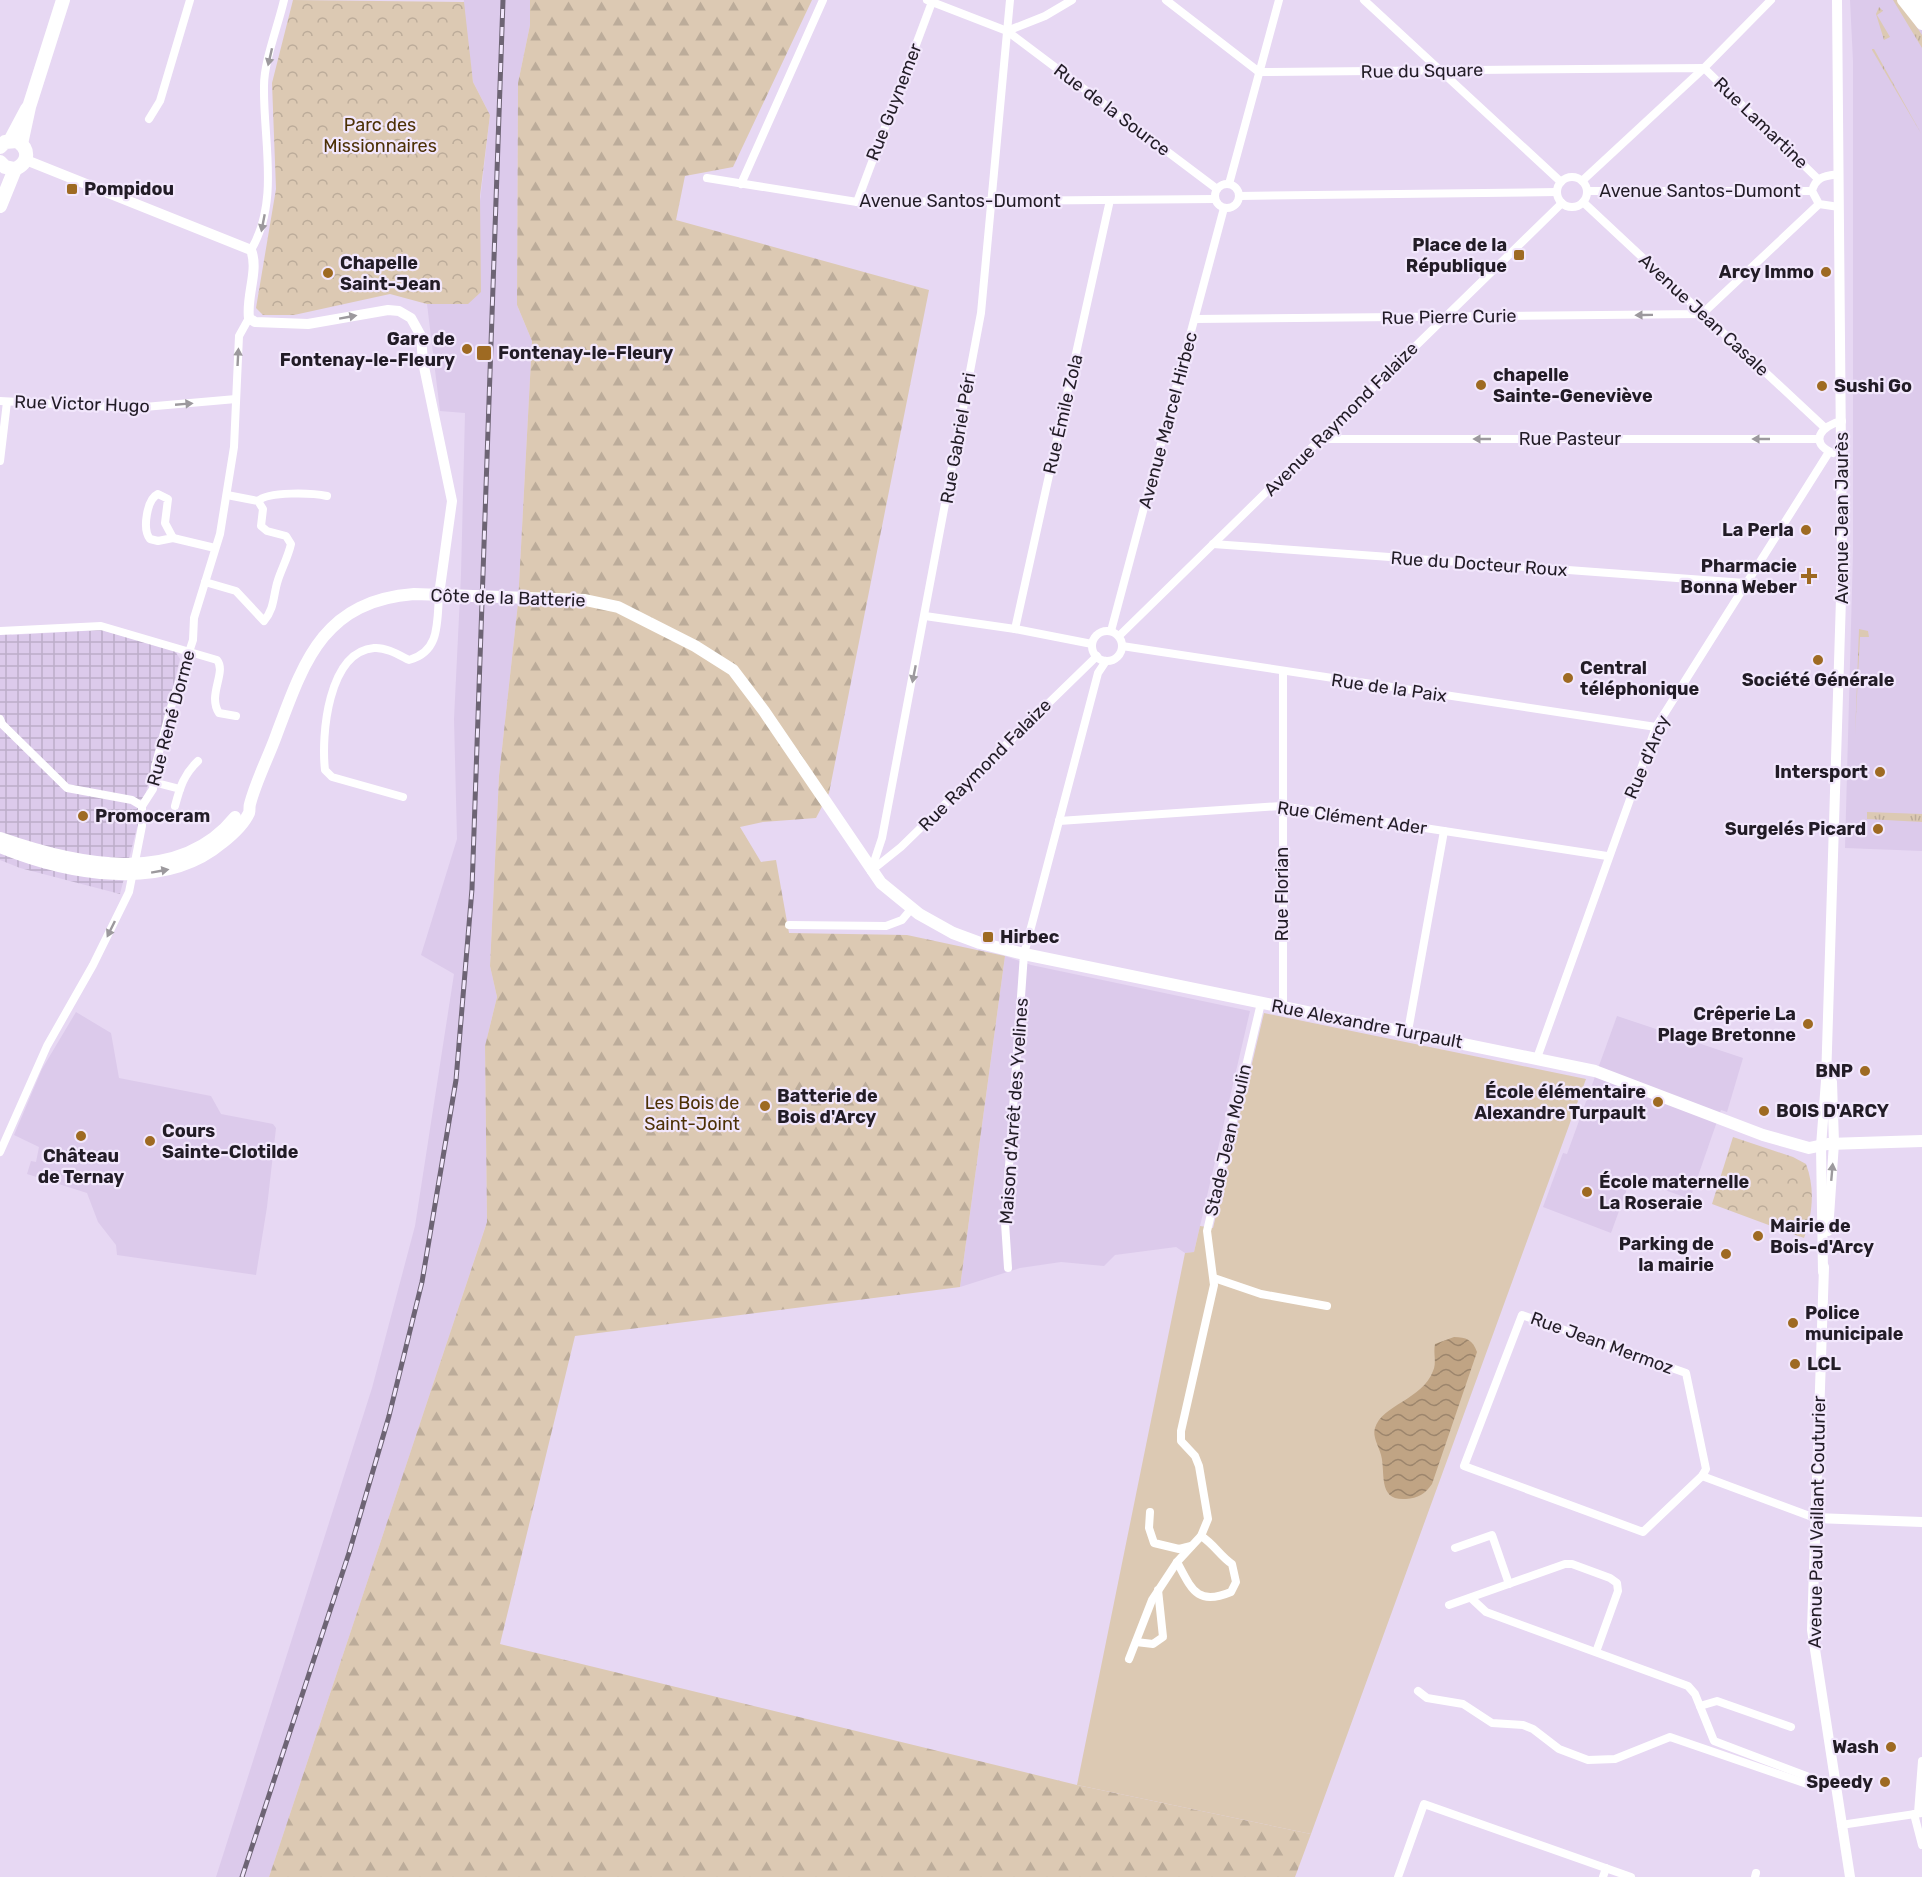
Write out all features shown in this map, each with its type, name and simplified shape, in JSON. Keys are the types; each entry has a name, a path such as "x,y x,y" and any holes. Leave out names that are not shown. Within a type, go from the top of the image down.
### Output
{"main road":[{"path":"0,205 11,165 26,151 6,145 29,108 62,0"},
{"path":"1903,0 1922,24"},
{"path":"1915,0 1922,11"},
{"name":"Côte de la Batterie","path":"131,870 175,868 196,860 231,835 249,813 293,690 324,633 343,617 364,605 399,595 585,600 618,607 695,646 733,670 765,711 853,844"},
{"path":"0,838 78,861 131,870"},
{"name":"Rue Alexandre Turpault","path":"853,844 881,883 912,908 953,933 1024,954 1595,1071 1763,1135 1809,1148 1821,1146"},
{"path":"0,847 75,869 131,870"},
{"path":"1821,1146 1834,1143 1922,1141"},
{"path":"1889,1143 1902,1148 1922,1149"}],"street":[{"path":"148,119 160,101 190,0"},
{"path":"284,0 264,83 268,194 260,235 251,250 254,262 247,303 249,318 268,324 308,324 399,311 411,318 421,336 423,362 452,501 437,626 431,647 423,657 409,660 393,652 376,648 359,651 342,668 327,710 324,734 325,770 332,777 403,797"},
{"path":"741,184 823,0"},
{"name":"Rue Gabriel Péri","path":"871,871 882,838 981,313 1010,0"},
{"path":"1007,31 1045,16 1072,0"},
{"path":"1166,0 1259,72"},
{"path":"1229,184 1279,0"},
{"path":"1364,0 1561,182"},
{"path":"1582,181 1704,68 1772,0"},
{"name":"Avenue Jean Jaurès","path":"1821,1146 1828,1036 1841,625 1842,421 1837,0"},
{"name":"Rue de la Source","path":"929,1 1007,31 1217,189"},
{"name":"Rue Guynemer","path":"856,202 929,1"},
{"name":"Rue du Square","path":"1259,72 1704,68"},
{"name":"Rue Lamartine","path":"1704,68 1818,179"},
{"path":"11,165 251,250"},
{"name":"Avenue Santos-Dumont","path":"1812,191 1822,176 1839,174"},
{"path":"1569,177 1582,181 1587,191 1583,202 1575,206 1562,203 1557,192 1561,182 1569,177"},
{"name":"Avenue Santos-Dumont","path":"707,178 856,202 1215,199"},
{"path":"1229,184 1237,190 1239,196 1234,206 1224,208 1215,199 1217,189 1229,184"},
{"name":"Avenue Santos-Dumont","path":"1587,191 1812,191"},
{"name":"Avenue Santos-Dumont","path":"1812,191 1819,204 1839,207"},
{"path":"1239,196 1557,192"},
{"name":"Rue Émile Zola","path":"1015,629 1110,200"},
{"name":"Avenue Jean Casale","path":"1583,202 1824,427"},
{"name":"Avenue Raymond Falaize","path":"1115,634 1213,544 1562,203"},
{"path":"1702,314 1819,204"},
{"name":"Avenue Marcel Hirbec","path":"1115,634 1224,208"},
{"name":"Rue Pierre Curie","path":"1195,319 1702,314"},
{"name":"Rue René Dorme","path":"0,1152 47,1046 93,965 129,892 131,870 142,826 142,806 149,799 168,717 189,651 194,618 206,582 227,495 234,447 239,336 249,318"},
{"name":"Rue Victor Hugo","path":"3,402 133,408 236,399"},
{"path":"0,461 3,402"},
{"path":"1842,421 1824,427 1819,439 1822,447 1829,452 1842,453"},
{"name":"Rue Pasteur","path":"1321,439 1819,439"},
{"name":"Rue d'Arcy","path":"1537,1058 1607,856 1656,727 1829,452"},
{"path":"258,501 265,495 313,493 327,496"},
{"path":"174,538 165,523 168,499 164,495 156,495 151,501 147,535 154,541 174,538 215,548"},
{"path":"206,582 236,591 264,621 269,616 276,597 278,579 285,568 291,544 286,536 267,531 261,526 263,509 258,501 227,495"},
{"name":"Rue du Docteur Roux","path":"1213,544 1745,583"},
{"path":"925,616 1015,629 1092,644"},
{"path":"0,631 101,626 189,651 220,664 215,690 216,708 219,713 236,716"},
{"path":"1024,954 1098,673 1106,661 1115,658 1122,646 1115,634 1099,633 1092,644"},
{"path":"1092,644 1097,656 1106,661"},
{"name":"Rue de la Paix","path":"1122,646 1282,673 1656,727"},
{"name":"Rue Raymond Falaize","path":"871,871 901,847 1097,656"},
{"name":"Rue Florian","path":"1282,673 1283,1007"},
{"path":"0,719 67,788 132,800 142,806"},
{"path":"175,806 188,771 198,761"},
{"path":"153,782 180,789"},
{"name":"Rue Clément Ader","path":"1059,821 1281,806 1607,856"},
{"path":"1408,1031 1444,831"},
{"path":"789,925 886,926 902,920 912,908"},
{"name":"Maison d'Arrêt des Yvelines","path":"1008,1269 1005,1223 1024,954"},
{"name":"Stade Jean Moulin","path":"1201,1536 1208,1519 1198,1466 1195,1456 1181,1441 1181,1431 1214,1285 1207,1232 1261,1003"},
{"name":"Avenue Jean Jaurès","path":"1828,1036 1834,1143"},
{"name":"Avenue Paul Vaillant Couturier","path":"1823,1272 1834,1143"},
{"name":"Avenue Paul Vaillant Couturier","path":"1821,1146 1823,1272 1813,1641 1850,1877"},
{"path":"1214,1278 1261,1294 1327,1306"},
{"name":"Rue Jean Mermoz","path":"1522,1315 1686,1373 1706,1469 1702,1476 1643,1532 1464,1466 1522,1315"},
{"path":"1702,1476 1815,1518 1922,1522"},
{"path":"1150,1512 1149,1528 1154,1543 1179,1549 1192,1546"},
{"path":"1455,1548 1492,1535 1509,1584"},
{"path":"1129,1659 1142,1621 1158,1590 1177,1562 1201,1536 1214,1544 1222,1557 1232,1564 1236,1582 1231,1592 1209,1600 1199,1596 1187,1581 1177,1562"},
{"path":"1449,1605 1572,1564 1610,1578 1617,1583 1618,1591 1596,1652"},
{"path":"1136,1642 1153,1644 1163,1636 1158,1590"},
{"path":"1471,1598 1486,1612 1688,1686 1695,1694 1713,1741 1809,1777 1820,1784"},
{"path":"1418,1690 1427,1698 1463,1704 1492,1723 1517,1724 1533,1729 1574,1757 1602,1761 1631,1753 1662,1738 1670,1737 1810,1785 1835,1782"},
{"path":"1700,1706 1717,1701 1791,1727"},
{"path":"1922,1761 1918,1813 1922,1845"},
{"path":"1398,1877 1424,1804 1605,1873 1631,1877"},
{"path":"1841,1825 1918,1813"}],"shaded area":[{"path":"464,0 530,0 530,25 518,83 517,305 532,341 518,603 499,776 490,966 497,997 485,1046 487,1222 269,1877 216,1877 372,1388 415,1226 454,974 421,955 457,839 454,719 461,575 465,413 440,411 427,304 468,304 490,115 473,82 463,9"},
{"path":"1850,0 1907,0 1922,24 1922,851 1845,848 1853,552 1853,61"},
{"path":"0,627 12,635 102,630 175,651 180,659 120,894 20,868 0,860"},
{"path":"1005,956 1031,965 1250,1011 1194,1252 1185,1253 1176,1247 1115,1255 1104,1266 1061,1262 1020,1268 960,1287"},
{"name":"Cours Sainte-Clotilde","path":"76,1012 111,1033 119,1078 211,1096 221,1114 273,1124 276,1128 256,1275 117,1255 116,1245 98,1222 87,1193 27,1174 31,1161 36,1162 39,1147 14,1135 42,1069"},
{"name":"École élémentaire Alexandre Turpault","path":"1617,1016 1743,1058 1727,1112 1721,1110 1690,1199 1631,1178 1611,1233 1543,1207 1563,1153 1567,1154"}],"green space":[{"name":"Parc des Missionnaires","path":"293,0 464,2 473,82 490,115 480,196 481,292 468,304 427,304 390,294 294,315 263,315 256,308 276,189 272,83"},
{"name":"Les Bois de Saint-Joint","path":"530,0 812,0 733,167 685,176 676,220 929,290 829,793 816,818 763,822 740,827 761,862 776,860 789,933 907,935 1005,956 960,1287 575,1336 500,1644 1077,1785 1311,1834 1295,1877 269,1877 487,1222 485,1046 497,997 490,966 499,776 518,603 532,341 517,305 518,83 530,25"},
{"path":"1893,0 1899,0 1922,35 1922,48"},
{"path":"1879,7 1883,11 1877,15 1890,37 1884,40 1876,14"},
{"path":"1874,49 1922,135 1872,50"},
{"path":"1859,629 1868,631 1869,637 1860,637 1855,736"},
{"path":"1867,812 1922,814 1922,822 1867,819"},
{"path":"1264,1013 1586,1079 1311,1834 1077,1785 1185,1253 1194,1252 1200,1226 1213,1228"},
{"path":"1733,1137 1793,1157 1806,1164 1811,1182 1812,1201 1804,1238 1712,1204"}],"water":[{"path":"1454,1337 1469,1340 1477,1352 1432,1484 1418,1496 1406,1499 1391,1496 1385,1484 1381,1455 1374,1434 1375,1428 1386,1413 1428,1381 1434,1368 1435,1344"}],"railway":[{"path":"242,1877 349,1553 389,1416 422,1282 456,1080 472,889 503,0"}],"place":[{"name":"Pompidou","path":"72,189"},
{"name":"Place de la République","path":"1519,255"},
{"name":"Arcy Immo","path":"1826,272"},
{"name":"Chapelle Saint-Jean","path":"328,273"},
{"name":"Gare de Fontenay-le-Fleury","path":"467,349"},
{"name":"Fontenay-le-Fleury","path":"484,353"},
{"name":"chapelle Sainte-Geneviève","path":"1481,385"},
{"name":"Sushi Go","path":"1822,386"},
{"name":"La Perla","path":"1806,530"},
{"name":"Pharmacie Bonna Weber","path":"1809,576"},
{"name":"Société Générale","path":"1818,660"},
{"name":"Central téléphonique","path":"1568,678"},
{"name":"Intersport","path":"1880,772"},
{"name":"Promoceram","path":"83,816"},
{"name":"Surgelés Picard","path":"1878,829"},
{"name":"Hirbec","path":"988,937"},
{"name":"Crêperie La Plage Bretonne","path":"1808,1024"},
{"name":"BNP","path":"1865,1071"},
{"name":"École élémentaire Alexandre Turpault","path":"1658,1102"},
{"name":"Batterie de Bois d'Arcy","path":"765,1106"},
{"name":"BOIS D'ARCY","path":"1764,1111"},
{"name":"Château de Ternay","path":"81,1136"},
{"name":"Cours Sainte-Clotilde","path":"150,1141"},
{"name":"École maternelle La Roseraie","path":"1587,1192"},
{"name":"Mairie de Bois-d'Arcy","path":"1758,1236"},
{"name":"Parking de la mairie","path":"1726,1254"},
{"name":"Police municipale","path":"1793,1323"},
{"name":"LCL","path":"1795,1364"},
{"name":"Wash","path":"1891,1747"},
{"name":"Speedy","path":"1885,1782"}]}
